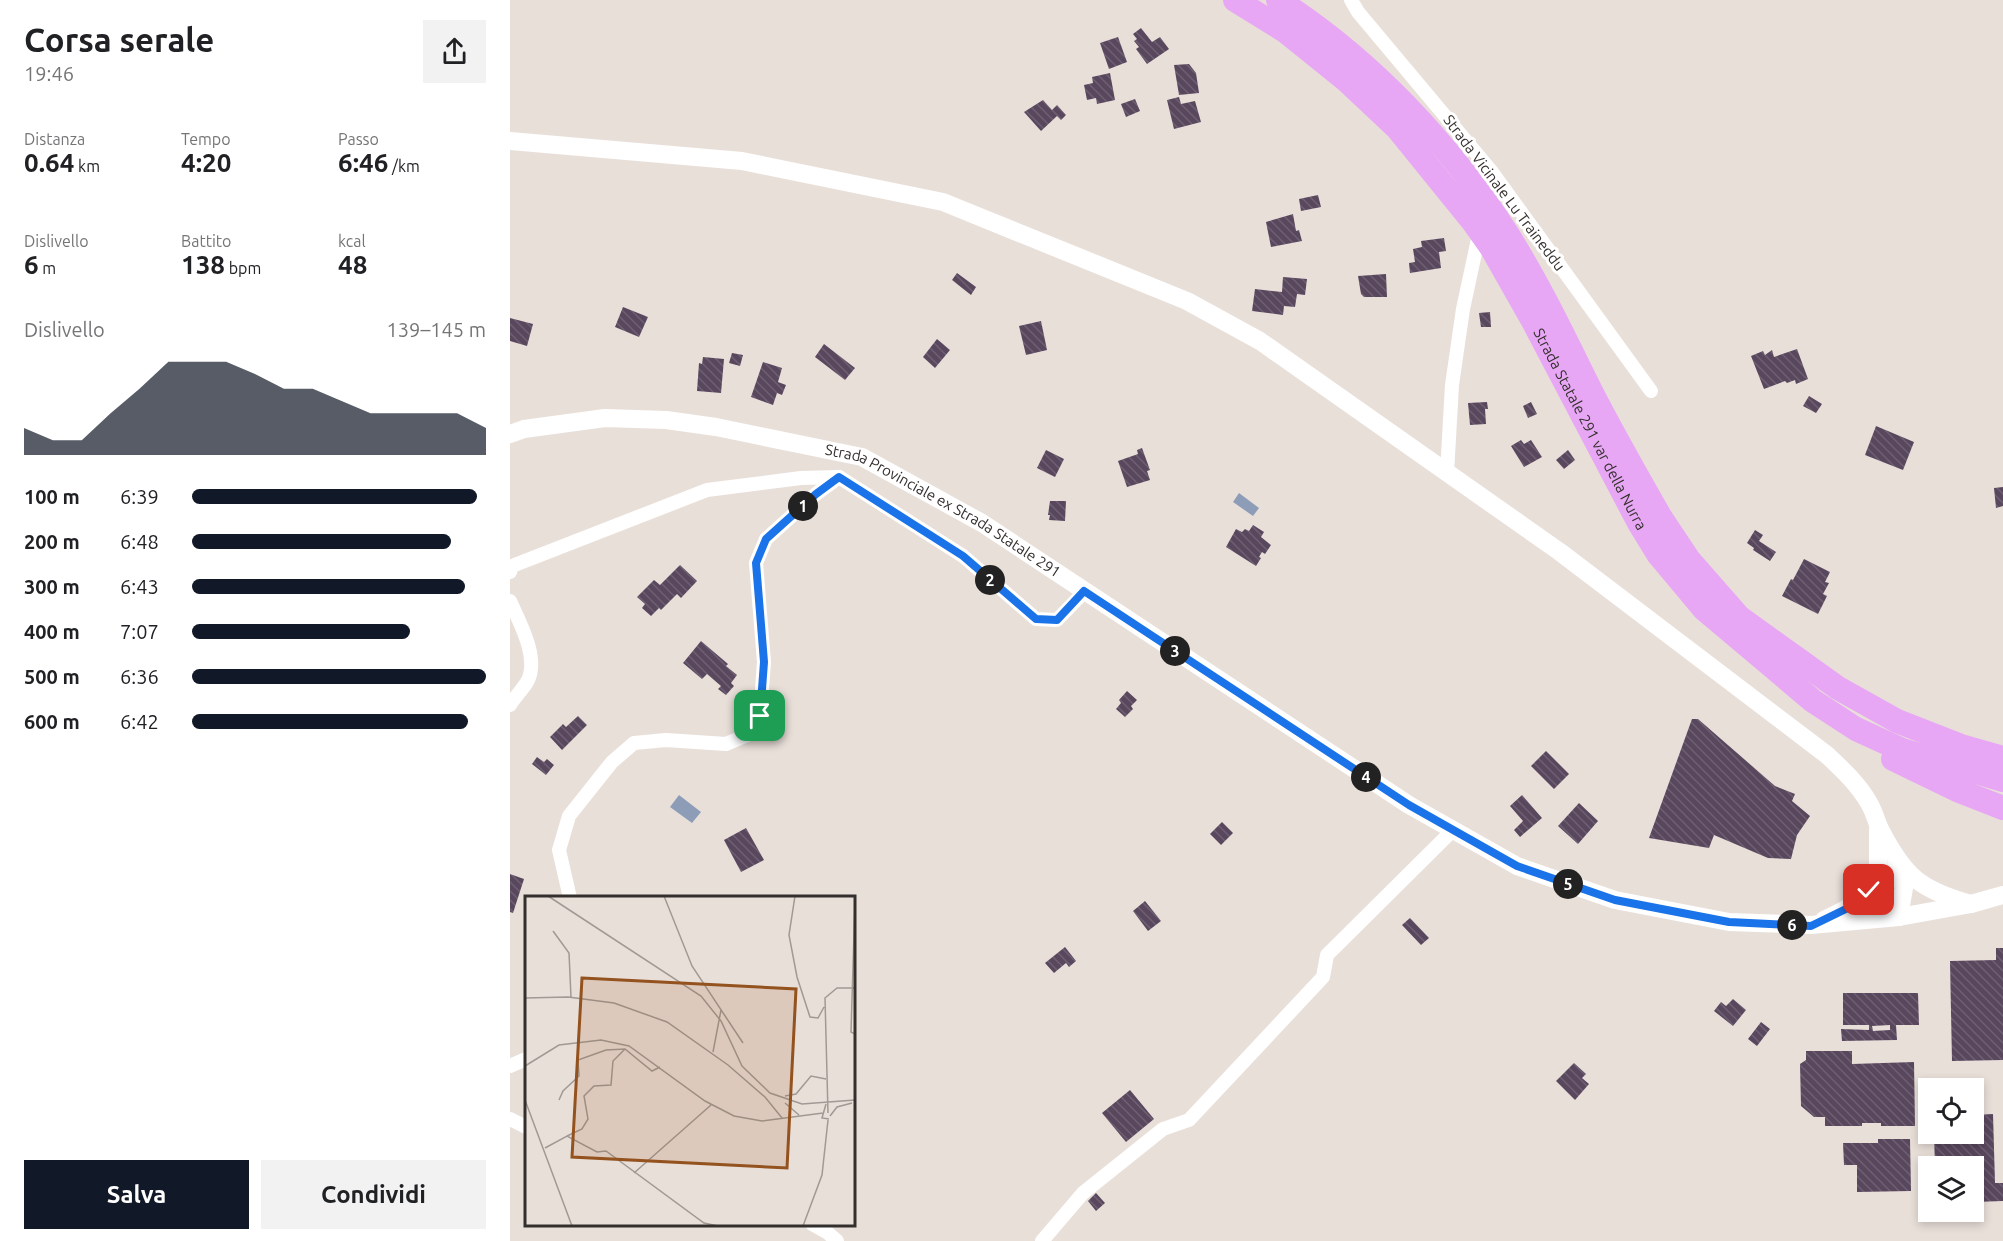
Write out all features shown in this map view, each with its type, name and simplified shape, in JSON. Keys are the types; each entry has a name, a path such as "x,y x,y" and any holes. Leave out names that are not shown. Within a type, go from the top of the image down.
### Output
{"highway":[{"name":"Strada Statale 291 var della Nurra","path":"1235,0 1303,45 1347,81 1397,128 1474,223 1500,242 1533,321 1639,524 1658,554 1704,609 1813,702 1856,729 1902,750 2003,780"},
{"name":"Strada Statale 291 var della Nurra","path":"1278,0 1334,42 1411,111 1448,152 1661,518 1689,560 1739,617 1838,688 1897,721 1961,746 2003,758"},
{"path":"1856,729 1891,758 1957,790 2003,808"},
{"path":"1961,746 2003,739"}],"street":[{"name":"Strada Vicinale Lu Traineddu","path":"1351,0 1358,12 1492,172 1650,390"},
{"path":"510,141 742,161 943,202 1187,301 1260,341 1560,552 1827,755 1849,775 1870,805 1894,856 1904,888 1899,917"},
{"path":"1447,473 1452,385 1463,309 1492,172"},
{"name":"Strada Provinciale ex Strada Statale 291","path":"510,434 524,429 605,418 666,420 716,427 862,457 982,523 1409,805 1453,831 1517,866 1615,900 1729,922 1811,926 1899,917 1971,904 2003,895"},
{"path":"510,572 512,566 707,490 801,478 839,477 963,556 1036,619 1057,620 1084,591"},
{"path":"570,896 559,850 569,816 612,762 634,743 666,740 726,744 752,733 760,716 764,662 756,563 766,539 816,494 839,477"},
{"path":"510,601 526,636 531,663 528,680 510,705"},
{"path":"1878,825 1878,870 1885,891 1899,917"},
{"path":"1042,1241 1083,1193 1163,1129 1189,1120 1323,976 1327,955 1453,831"},
{"path":"1894,856 1921,885 1945,897 1971,904"},
{"path":"1811,926 1852,906 1869,890 1878,870"},
{"path":"510,1066 525,1059"},
{"path":"510,1119 525,1126"},
{"path":"816,1226 837,1241"}],"water":[{"path":"1239,493 1259,508 1253,516 1233,502"},
{"path":"679,795 701,812 692,823 670,807"}],"building":[{"path":"1141,28 1152,42 1160,37 1169,49 1147,64 1136,49 1139,47 1134,41 1137,39 1133,34"},
{"path":"1118,37 1127,62 1109,69 1100,43"},
{"path":"1189,64 1196,73 1199,93 1179,95 1174,65"},
{"path":"1110,73 1115,100 1097,104 1096,98 1087,100 1084,85 1093,83 1092,77"},
{"path":"1179,97 1181,104 1195,101 1201,122 1174,129 1167,100"},
{"path":"1135,99 1140,111 1126,117 1121,104"},
{"path":"1043,100 1052,110 1057,105 1066,115 1061,120 1057,116 1041,131 1024,112"},
{"path":"1318,195 1321,207 1301,211 1299,199"},
{"path":"1293,214 1296,231 1299,230 1302,241 1271,247 1266,222"},
{"path":"1444,238 1446,251 1439,252 1441,268 1410,273 1409,263 1415,262 1413,249 1422,247 1421,241"},
{"path":"957,273 976,287 971,295 952,280"},
{"path":"1386,274 1387,297 1364,297 1361,294 1358,276"},
{"path":"1283,277 1307,279 1305,295 1297,294 1295,307 1284,306 1283,315 1252,311 1255,289 1282,292"},
{"path":"623,307 648,317 639,337 615,327"},
{"path":"1490,312 1491,327 1481,327 1479,313"},
{"path":"510,318 533,324 527,346 510,341"},
{"path":"1041,321 1047,350 1026,355 1019,326"},
{"path":"937,339 950,350 935,368 923,357"},
{"path":"824,344 855,368 845,380 815,357"},
{"path":"1797,349 1808,379 1796,384 1795,380 1787,383 1785,381 1764,389 1751,356 1763,351 1765,355 1772,350 1774,357"},
{"path":"732,353 743,355 740,366 729,363"},
{"path":"703,357 724,359 721,393 697,391 699,363 702,364"},
{"path":"763,362 782,368 778,382 786,385 782,395 777,393 773,405 751,397"},
{"path":"1809,396 1822,404 1816,413 1803,406"},
{"path":"1487,402 1486,424 1470,425 1468,403"},
{"path":"1531,402 1537,414 1528,418 1523,406"},
{"path":"1876,426 1914,442 1903,470 1865,455"},
{"path":"1521,440 1524,444 1531,440 1542,457 1524,467 1511,446"},
{"path":"1142,448 1150,470 1147,471 1150,480 1127,487 1118,461 1138,454 1137,450"},
{"path":"1046,450 1064,459 1055,477 1037,468"},
{"path":"1568,450 1575,460 1564,469 1556,460"},
{"path":"2003,487 2003,506 1996,508 1994,488"},
{"path":"1050,501 1066,501 1065,521 1049,520"},
{"path":"1253,525 1264,532 1261,537 1271,545 1265,554 1262,552 1256,566 1226,547 1236,529 1242,532 1245,529 1249,531"},
{"path":"1755,530 1763,535 1759,541 1776,552 1770,561 1753,550 1754,548 1747,543"},
{"path":"1804,559 1830,572 1825,582 1829,583 1823,594 1827,596 1818,614 1782,596"},
{"path":"680,565 697,581 681,598 677,594 661,610 659,608 651,616 642,608 645,604 637,597 654,580 660,585"},
{"path":"701,641 728,664 726,666 737,675 731,683 734,686 726,695 718,689 721,686 707,674 702,679 683,663"},
{"path":"1127,691 1137,700 1131,706 1133,709 1125,717 1116,709 1121,703 1119,700"},
{"path":"578,716 587,725 562,750 550,737 563,724 566,727"},
{"path":"1692,719 1698,719 1775,786 1795,794 1792,801 1810,816 1797,835 1791,859 1768,858 1714,835 1709,848 1649,838"},
{"path":"1546,751 1569,774 1554,789 1531,766"},
{"path":"537,757 544,762 547,759 554,765 546,775 532,764"},
{"path":"1522,795 1542,818 1520,837 1514,830 1523,821 1510,806"},
{"path":"1579,803 1598,821 1578,844 1558,826"},
{"path":"1222,822 1233,833 1221,845 1210,834"},
{"path":"746,828 764,860 741,872 724,840"},
{"path":"510,874 524,879 513,913 510,912"},
{"path":"1145,901 1161,921 1148,931 1133,911"},
{"path":"1410,918 1429,938 1421,945 1402,925"},
{"path":"1065,947 1076,961 1069,967 1066,963 1054,973 1045,963"},
{"path":"1996,948 2003,948 2003,1060 1952,1061 1950,961 1996,960"},
{"path":"1843,993 1918,993 1919,1025 1896,1025 1897,1040 1842,1041 1841,1029 1869,1030 1869,1025 1843,1025","holes":["1890,1025 1890,1030 1873,1031 1872,1026"]},
{"path":"1733,999 1746,1010 1733,1026 1714,1011 1721,1002 1726,1006"},
{"path":"1761,1022 1770,1029 1757,1046 1748,1039"},
{"path":"1806,1051 1852,1051 1852,1064 1914,1062 1915,1126 1881,1126 1881,1123 1862,1123 1862,1126 1825,1126 1825,1117 1814,1117 1801,1106 1800,1064 1806,1060"},
{"path":"1574,1063 1586,1074 1582,1078 1589,1084 1575,1100 1556,1081"},
{"path":"1130,1090 1154,1119 1126,1142 1102,1113"},
{"path":"1984,1114 1993,1114 1995,1183 2003,1183 2003,1201 1984,1202 1984,1156 1935,1156 1934,1144 1984,1144"},
{"path":"1878,1139 1910,1139 1911,1191 1857,1192 1857,1165 1844,1165 1843,1143 1878,1143"},
{"path":"1096,1193 1105,1203 1096,1211 1088,1201"}],"route":[{"path":"760,716 764,662 756,563 766,539 816,494 839,477 963,556 1036,619 1057,620 1084,591 1409,805 1517,866 1615,900 1729,922 1811,926 1852,906 1869,890"}]}
